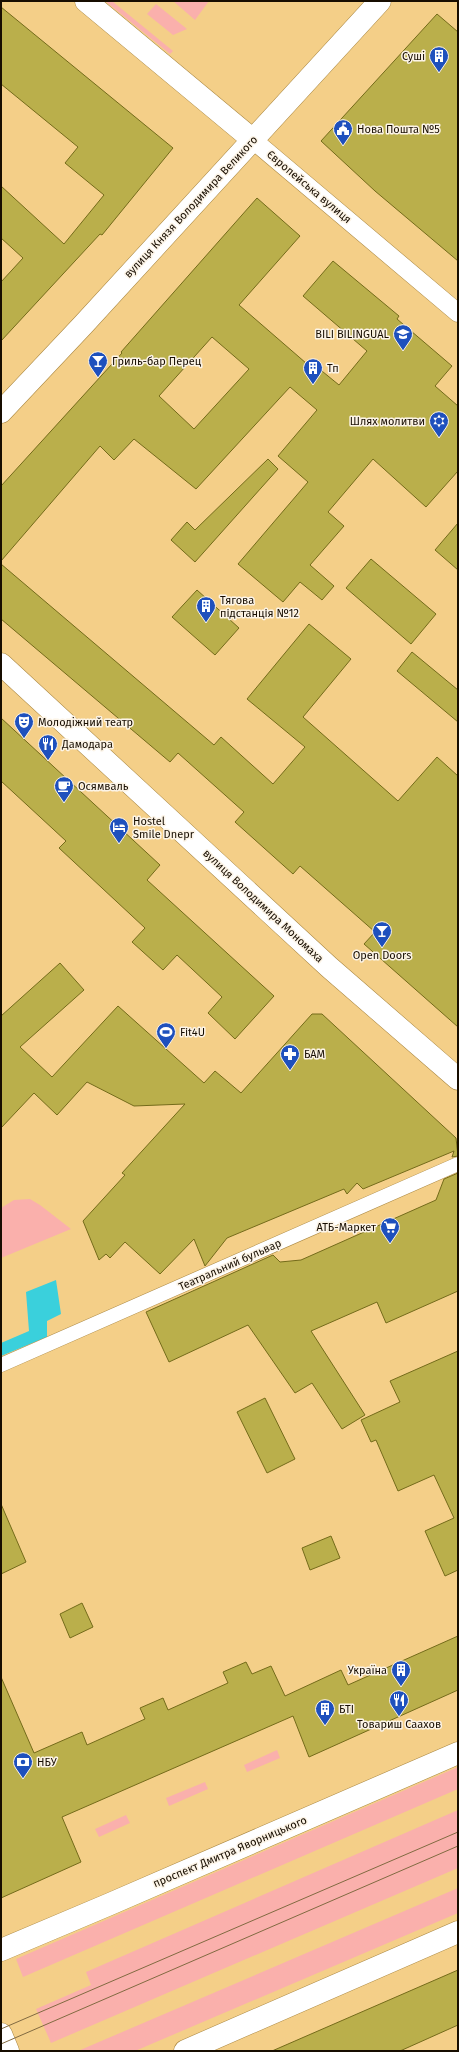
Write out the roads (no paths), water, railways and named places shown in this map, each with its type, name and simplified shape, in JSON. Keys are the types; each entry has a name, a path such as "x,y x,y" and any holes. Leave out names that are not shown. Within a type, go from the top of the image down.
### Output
{"main road":[{"name":"Європейська вулиця","path":"86,1 253,140"},
{"name":"вулиця Князя Володимира Великого","path":"1,412 380,1"},
{"name":"вулиця Володимира Мономаха","path":"1,664 329,967 458,1079"},
{"name":"проспект Дмитра Яворницького","path":"1,1950 161,1882 458,1752"},
{"path":"185,2051 458,1932"},
{"path":"1,2034 8,2051"}],"street":[{"name":"Європейська вулиця","path":"253,140 458,312"},
{"name":"Театральний бульвар","path":"1,1365 458,1164"}],"water":[{"path":"56,1280 61,1314 47,1321 47,1337 1,1356 1,1343 29,1331 26,1292"}],"tram line":[{"path":"1,2029 458,1832"},
{"path":"1,2044 458,1846"}],"place":[{"name":"Суші","path":"439,73"},
{"name":"Нова Пошта №5","path":"343,146"},
{"name":"BILI BILINGUAL","path":"403,351"},
{"name":"Гриль-бар Перец","path":"98,378"},
{"name":"Тп","path":"313,385"},
{"name":"Шлях молитви","path":"439,438"},
{"name":"Тягова пiдстанцiя №12","path":"206,623"},
{"name":"Молодіжний театр","path":"24,739"},
{"name":"Дамодара","path":"48,761"},
{"name":"Осямваль","path":"64,803"},
{"name":"Hostel Smile Dnepr","path":"119,844"},
{"name":"Open Doors","path":"382,948"},
{"name":"Fit4U","path":"166,1049"},
{"name":"БАМ","path":"290,1071"},
{"name":"АТБ-Маркет","path":"390,1244"},
{"name":"Україна","path":"401,1687"},
{"name":"Товариш Саахов","path":"399,1717"},
{"name":"БТІ","path":"325,1726"},
{"name":"НБУ","path":"23,1779"}]}
